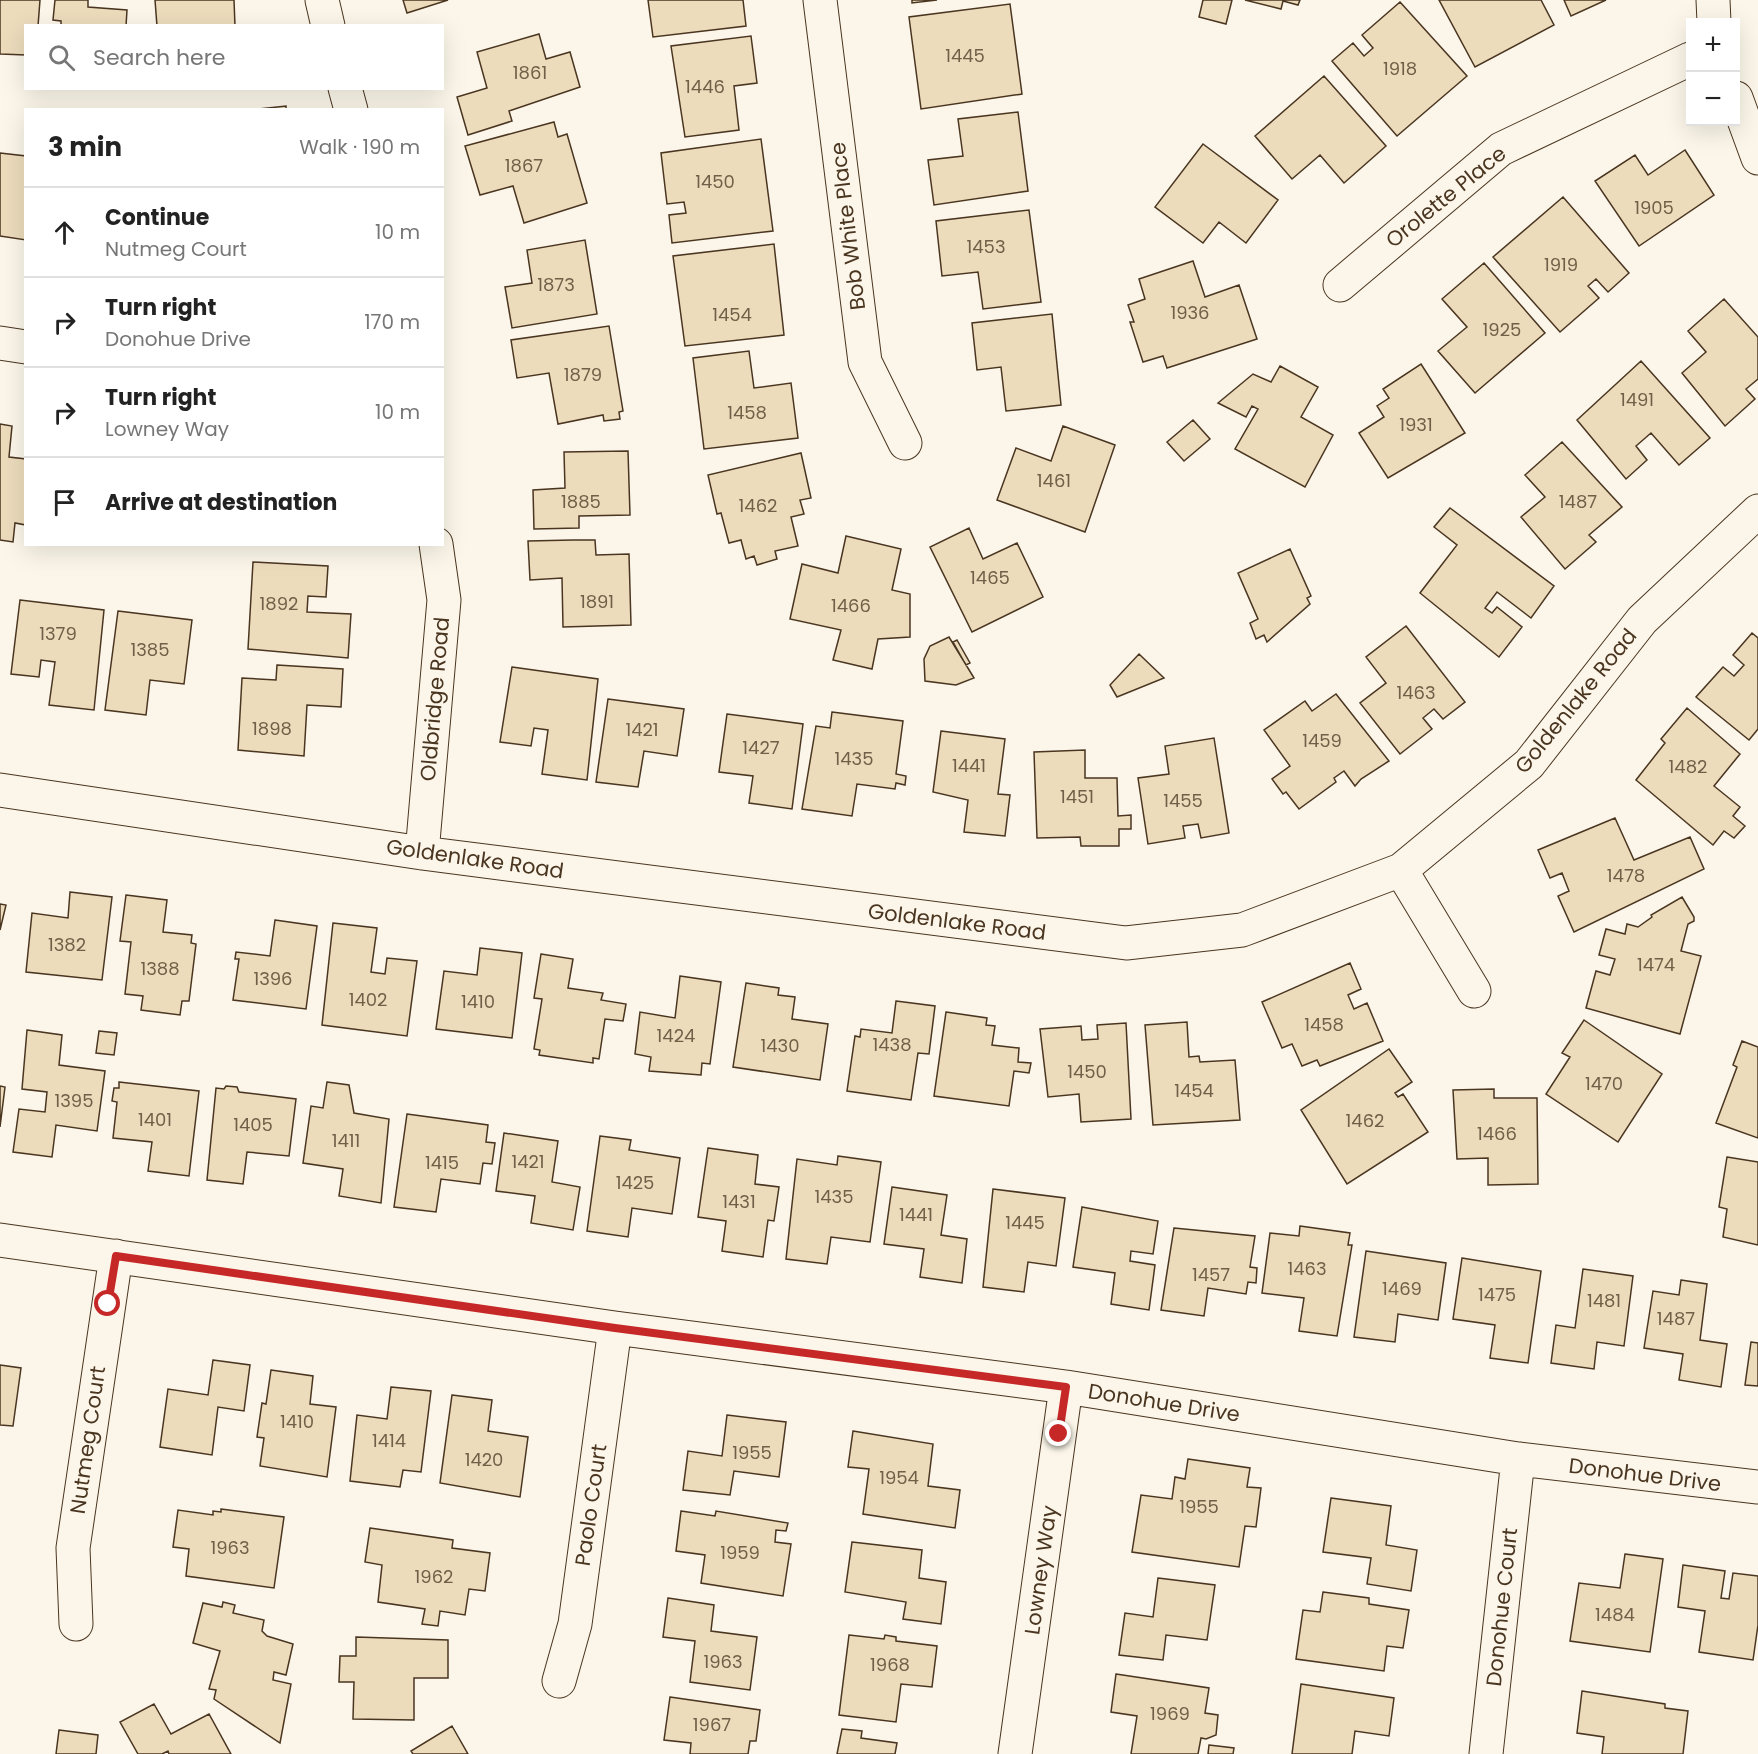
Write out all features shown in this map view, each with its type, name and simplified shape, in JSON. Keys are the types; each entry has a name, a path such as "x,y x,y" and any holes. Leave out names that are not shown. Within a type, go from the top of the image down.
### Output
{"street":[{"path":"322,0 328,24"},
{"name":"Bob White Place","path":"820,0 865,362 904,443"},
{"path":"1713,0 1714,18"},
{"name":"Orolette Place","path":"1340,285 1501,149 1686,61"},
{"path":"346,90 350,108"},
{"path":"1740,109 1758,158"},
{"path":"0,343 24,347"},
{"name":"Goldenlake Road","path":"0,790 422,853 1126,943 1242,930 1401,870 1529,764 1642,621 1758,511"},
{"name":"Oldbridge Road","path":"422,853 444,600 436,546"},
{"path":"1401,870 1474,992"},
{"name":"Donohue Drive","path":"0,1240 615,1328 1066,1387 1518,1459 1758,1487"},
{"name":"Nutmeg Court","path":"76,1624 73,1548 116,1256"},
{"name":"Paolo Court","path":"560,1681 575,1624 615,1328"},
{"name":"Lowney Way","path":"1015,1754 1066,1387"},
{"name":"Donohue Court","path":"1486,1754 1518,1459"}],"building":[{"path":"0,0 40,0 38,24 24,24 24,55 0,54"},
{"path":"55,0 88,0 88,7 127,10 126,24 61,24 61,21 53,20"},
{"path":"155,0 234,0 235,24 157,24"},
{"path":"403,0 448,0 407,13"},
{"path":"648,0 743,0 746,26 653,37"},
{"path":"912,0 937,0 912,3"},
{"path":"1203,0 1232,0 1226,24 1199,17"},
{"path":"1245,0 1300,0 1298,5 1283,1 1281,9"},
{"path":"1439,0 1541,0 1554,25 1475,67"},
{"path":"1564,0 1606,0 1571,16"},
{"path":"1400,2 1467,76 1397,136 1332,61 1353,43 1364,56 1373,48 1362,35"},
{"path":"1010,4 1022,94 921,109 909,17"},
{"path":"539,34 546,59 570,52 580,87 509,111 512,121 468,135 457,97 487,88 477,52"},
{"path":"751,36 757,83 734,86 739,130 685,137 671,46"},
{"path":"1324,76 1386,146 1344,183 1320,155 1292,179 1255,136"},
{"path":"1018,112 1028,191 934,205 928,160 963,156 958,119"},
{"path":"554,122 558,137 567,134 587,203 524,223 513,186 480,195 465,146"},
{"path":"761,139 773,231 672,243 669,215 686,213 684,202 667,204 661,153"},
{"path":"1203,144 1278,200 1246,243 1219,222 1203,243 1155,207"},
{"path":"1685,150 1714,195 1639,246 1595,181 1635,155 1648,175"},
{"path":"0,153 24,156 24,240 0,236"},
{"path":"1563,197 1629,273 1608,292 1596,279 1588,286 1599,298 1560,332 1493,257"},
{"path":"1029,210 1041,302 983,309 978,272 942,276 936,221"},
{"path":"585,240 597,314 512,328 505,287 532,283 527,250"},
{"path":"774,244 784,335 685,346 673,256"},
{"path":"1193,261 1205,297 1239,285 1257,339 1167,368 1163,356 1143,362 1130,322 1134,322 1128,305 1145,299 1139,279"},
{"path":"1484,263 1545,333 1475,393 1438,351 1467,327 1442,299"},
{"path":"1724,299 1758,337 1758,379 1746,389 1755,399 1725,426 1682,373 1706,352 1688,331"},
{"path":"1052,314 1061,405 1006,411 1001,367 977,370 972,323"},
{"path":"609,326 623,411 619,412 620,419 604,421 603,415 558,424 549,373 517,378 511,340"},
{"path":"749,351 754,388 791,383 798,438 704,449 693,358"},
{"path":"1641,361 1710,438 1679,465 1651,433 1636,446 1647,460 1626,479 1577,420"},
{"path":"1421,364 1465,433 1388,478 1359,433 1384,417 1377,406 1389,398 1383,389"},
{"path":"1280,366 1318,387 1301,417 1333,435 1305,487 1235,449 1258,409 1252,406 1246,417 1218,403 1253,374 1271,382"},
{"path":"1193,420 1210,439 1184,461 1167,442"},
{"path":"0,424 12,426 9,457 24,459 24,525 15,523 13,542 0,540"},
{"path":"1063,426 1115,445 1085,532 997,500 1016,448 1051,461"},
{"path":"1562,442 1622,507 1589,535 1596,542 1565,569 1521,517 1545,497 1525,475"},
{"path":"628,451 630,515 579,516 579,528 534,529 533,490 565,488 564,452"},
{"path":"801,453 811,498 800,500 804,514 791,517 798,546 775,551 777,559 757,565 754,556 746,559 741,540 729,543 721,513 717,514 708,475"},
{"path":"1450,508 1554,586 1531,618 1497,592 1485,608 1492,613 1497,607 1522,627 1499,657 1420,593 1457,545 1434,527"},
{"path":"969,528 983,559 1017,543 1043,597 972,632 930,547"},
{"path":"846,536 901,549 892,590 910,594 910,637 878,639 872,669 833,660 841,630 790,619 802,564 838,573"},
{"path":"595,540 596,555 629,554 631,625 563,627 562,578 530,580 528,541"},
{"path":"1290,549 1311,596 1307,598 1310,604 1267,642 1264,635 1256,639 1250,623 1258,619 1238,573"},
{"path":"253,562 328,566 326,597 308,596 307,612 351,614 348,658 248,649"},
{"path":"20,600 104,610 94,710 49,705 55,662 41,660 39,677 11,674"},
{"path":"118,611 192,620 184,684 150,680 146,715 105,710"},
{"path":"1406,626 1465,702 1443,719 1434,709 1423,718 1432,729 1400,754 1360,703 1386,683 1366,657"},
{"path":"1752,633 1758,638 1758,729 1749,740 1696,697 1723,667 1734,676 1744,665 1733,655"},
{"path":"949,637 974,678 956,685 925,681 924,659 930,646"},
{"path":"957,640 970,663 966,665 953,642"},
{"path":"1139,654 1164,678 1117,697 1110,685"},
{"path":"277,665 343,669 341,707 307,705 304,756 238,750 242,678 276,680"},
{"path":"512,667 598,679 587,780 542,774 548,730 534,728 531,746 500,742"},
{"path":"1336,694 1389,761 1361,779 1355,786 1344,771 1334,778 1336,782 1299,809 1286,792 1283,794 1272,779 1290,766 1264,730 1305,701 1312,711"},
{"path":"608,699 684,709 677,756 644,751 638,787 596,782"},
{"path":"1687,708 1740,754 1714,786 1740,807 1733,816 1745,826 1734,838 1724,831 1713,845 1636,780 1665,743 1661,739"},
{"path":"832,712 903,721 896,774 906,776 905,785 896,783 895,789 857,784 852,816 802,809 816,726 830,728"},
{"path":"727,714 803,724 792,809 749,803 753,776 719,772"},
{"path":"941,731 1005,739 998,794 1010,795 1005,836 964,832 968,800 933,792"},
{"path":"1214,738 1229,833 1201,838 1198,824 1183,826 1185,838 1148,844 1138,778 1169,774 1165,746"},
{"path":"1085,750 1085,778 1117,778 1118,816 1131,815 1131,829 1119,829 1119,846 1081,846 1080,837 1037,838 1034,752"},
{"path":"1615,818 1634,860 1690,837 1704,869 1574,932 1558,896 1569,891 1562,873 1550,878 1538,850"},
{"path":"70,892 112,897 102,980 26,972 32,913 68,918"},
{"path":"126,895 167,900 163,932 192,935 191,943 196,944 189,1001 182,1001 180,1015 141,1010 143,996 125,994 131,942 120,941"},
{"path":"1682,897 1694,921 1688,924 1681,951 1701,956 1680,1034 1586,1008 1596,971 1610,975 1615,959 1599,955 1606,929 1625,934 1627,924 1638,927 1652,917 1651,915"},
{"path":"0,904 6,905 0,930"},
{"path":"275,920 317,926 306,1009 233,1000 239,959 235,959 236,952 270,956"},
{"path":"333,923 377,928 371,972 385,974 387,958 417,961 407,1036 322,1025"},
{"path":"480,948 522,953 512,1038 436,1029 444,971 477,975"},
{"path":"541,954 573,959 568,988 603,993 601,1000 626,1004 623,1021 605,1019 599,1059 593,1058 593,1063 539,1055 540,1050 534,1049 542,999 534,998"},
{"path":"1350,963 1361,989 1348,995 1354,1009 1367,1003 1383,1041 1320,1066 1317,1060 1302,1066 1292,1044 1282,1048 1262,1002"},
{"path":"680,976 721,982 710,1064 702,1063 701,1075 649,1071 651,1057 635,1054 640,1012 675,1018"},
{"path":"746,983 779,988 778,995 795,997 792,1019 828,1024 820,1080 733,1067"},
{"path":"896,1001 935,1006 929,1054 918,1053 911,1100 847,1091 855,1036 860,1037 861,1029 892,1033"},
{"path":"946,1012 987,1018 986,1025 995,1026 992,1045 1019,1048 1018,1062 1031,1063 1029,1073 1014,1071 1009,1106 934,1096"},
{"path":"1584,1020 1662,1074 1618,1142 1546,1094 1570,1057 1562,1053"},
{"path":"1187,1022 1189,1057 1199,1056 1200,1062 1235,1060 1240,1120 1153,1125 1145,1025"},
{"path":"1126,1023 1131,1119 1081,1122 1079,1094 1048,1097 1040,1029 1081,1026 1082,1040 1098,1039 1097,1025"},
{"path":"27,1030 62,1035 59,1065 105,1071 97,1131 56,1125 52,1157 13,1152 19,1109 45,1112 47,1092 22,1089"},
{"path":"99,1031 117,1033 114,1055 96,1053"},
{"path":"1742,1041 1758,1047 1758,1138 1716,1123 1737,1067 1733,1065"},
{"path":"1389,1049 1412,1082 1395,1093 1398,1097 1403,1094 1428,1132 1347,1184 1301,1110"},
{"path":"119,1082 199,1091 189,1176 148,1171 152,1142 113,1138 117,1102 112,1101 114,1088 119,1088"},
{"path":"327,1082 349,1085 354,1113 389,1119 381,1203 339,1196 343,1169 303,1163 311,1106 323,1108"},
{"path":"0,1086 5,1087 0,1127"},
{"path":"226,1086 237,1087 239,1092 296,1099 289,1156 247,1152 243,1184 207,1180 216,1088 224,1089"},
{"path":"1494,1089 1494,1098 1537,1098 1538,1184 1488,1185 1488,1158 1457,1159 1453,1090"},
{"path":"407,1114 488,1125 486,1142 495,1143 492,1164 483,1163 480,1184 441,1179 436,1212 394,1207"},
{"path":"504,1133 558,1141 552,1182 580,1187 573,1230 531,1223 535,1196 496,1191"},
{"path":"600,1136 631,1140 629,1150 680,1158 672,1214 632,1208 628,1237 587,1231"},
{"path":"708,1148 758,1155 755,1184 779,1187 774,1221 768,1220 763,1257 722,1251 726,1221 698,1217"},
{"path":"838,1156 881,1162 870,1242 831,1237 827,1264 786,1259 797,1159 837,1165"},
{"path":"1727,1157 1758,1162 1758,1245 1723,1237 1727,1209 1719,1207"},
{"path":"892,1187 947,1195 941,1235 967,1239 962,1283 920,1277 924,1249 884,1244"},
{"path":"993,1189 1065,1198 1056,1266 1028,1262 1024,1292 983,1287"},
{"path":"1082,1207 1158,1221 1153,1254 1131,1251 1130,1261 1155,1265 1149,1310 1111,1304 1115,1273 1073,1267"},
{"path":"1300,1226 1350,1233 1348,1245 1352,1245 1337,1336 1299,1331 1304,1298 1262,1293 1270,1233 1299,1236"},
{"path":"1174,1228 1255,1236 1250,1267 1257,1268 1256,1283 1248,1282 1246,1294 1208,1288 1204,1316 1161,1310"},
{"path":"1366,1251 1446,1263 1438,1320 1398,1314 1395,1342 1354,1337"},
{"path":"1462,1258 1541,1271 1528,1363 1490,1358 1495,1325 1453,1319"},
{"path":"1583,1269 1633,1276 1624,1346 1597,1342 1594,1369 1551,1363 1556,1325 1575,1328"},
{"path":"1681,1280 1707,1284 1700,1340 1727,1344 1721,1387 1679,1380 1683,1354 1644,1348 1653,1291 1679,1295"},
{"path":"1751,1342 1758,1343 1758,1386 1745,1385"},
{"path":"213,1360 250,1365 244,1411 218,1407 212,1455 160,1447 168,1389 208,1395"},
{"path":"0,1365 21,1368 13,1426 0,1425"},
{"path":"271,1370 313,1376 310,1404 336,1407 327,1477 260,1466 264,1438 257,1437 262,1403 266,1404"},
{"path":"391,1387 431,1391 421,1472 403,1470 400,1487 350,1481 357,1415 387,1419"},
{"path":"452,1395 492,1400 488,1431 528,1437 520,1497 440,1483"},
{"path":"727,1415 786,1422 779,1477 734,1471 730,1495 683,1490 688,1451 722,1456"},
{"path":"853,1431 933,1444 928,1486 960,1490 955,1528 863,1514 869,1469 848,1467"},
{"path":"1188,1459 1250,1468 1247,1487 1261,1488 1256,1527 1245,1526 1239,1567 1132,1552 1141,1495 1172,1499 1175,1477 1185,1479"},
{"path":"1331,1498 1391,1506 1386,1545 1417,1550 1411,1591 1367,1584 1371,1558 1323,1552"},
{"path":"221,1509 284,1517 274,1588 186,1576 189,1549 173,1547 178,1510 213,1515 213,1511 221,1512"},
{"path":"681,1511 715,1516 716,1511 788,1523 786,1531 776,1530 775,1542 791,1544 783,1596 701,1583 705,1555 676,1551"},
{"path":"370,1528 453,1540 452,1548 490,1553 485,1591 469,1589 465,1615 440,1611 438,1626 422,1624 425,1609 378,1602 382,1565 365,1562"},
{"path":"852,1542 922,1550 919,1578 946,1582 941,1624 903,1619 906,1602 845,1592"},
{"path":"1625,1554 1663,1559 1650,1652 1570,1641 1579,1583 1620,1588"},
{"path":"1683,1565 1725,1571 1721,1598 1729,1599 1733,1573 1758,1576 1758,1625 1753,1660 1699,1652 1705,1611 1678,1607"},
{"path":"1158,1578 1215,1585 1207,1640 1166,1635 1163,1660 1119,1655 1125,1613 1153,1617"},
{"path":"1323,1592 1369,1598 1369,1604 1409,1610 1403,1648 1387,1646 1384,1671 1296,1659 1303,1610 1320,1612"},
{"path":"668,1598 714,1605 711,1631 757,1637 750,1690 690,1682 695,1641 663,1637"},
{"path":"223,1602 235,1605 233,1613 264,1620 262,1631 267,1636 293,1644 286,1675 274,1672 273,1680 291,1684 280,1743 214,1699 216,1690 209,1689 220,1651 193,1643 203,1603 222,1607"},
{"path":"849,1635 884,1639 885,1635 896,1637 896,1641 937,1646 932,1687 901,1684 896,1722 839,1715"},
{"path":"356,1637 448,1640 448,1678 414,1678 414,1720 353,1719 354,1682 339,1682 340,1656 356,1656"},
{"path":"1116,1674 1209,1688 1205,1713 1218,1715 1216,1735 1206,1739 1201,1738 1198,1754 1131,1754 1137,1716 1111,1712"},
{"path":"1301,1684 1394,1698 1389,1736 1355,1731 1352,1754 1292,1754"},
{"path":"1582,1691 1665,1704 1665,1708 1688,1711 1683,1754 1602,1754 1604,1737 1577,1733"},
{"path":"670,1697 760,1710 756,1741 750,1741 748,1754 690,1754 691,1743 664,1740"},
{"path":"154,1704 171,1734 209,1714 231,1754 169,1754 168,1751 162,1754 138,1754 120,1722"},
{"path":"452,1726 468,1754 413,1754 411,1751"},
{"path":"842,1729 862,1731 861,1738 897,1743 895,1754 837,1754"},
{"path":"59,1730 98,1735 96,1754 56,1754"},
{"path":"1209,1745 1234,1748 1233,1754 1208,1754"}],"route":[{"path":"108,1304 116,1256 615,1328 1066,1387 1059,1434"}]}
